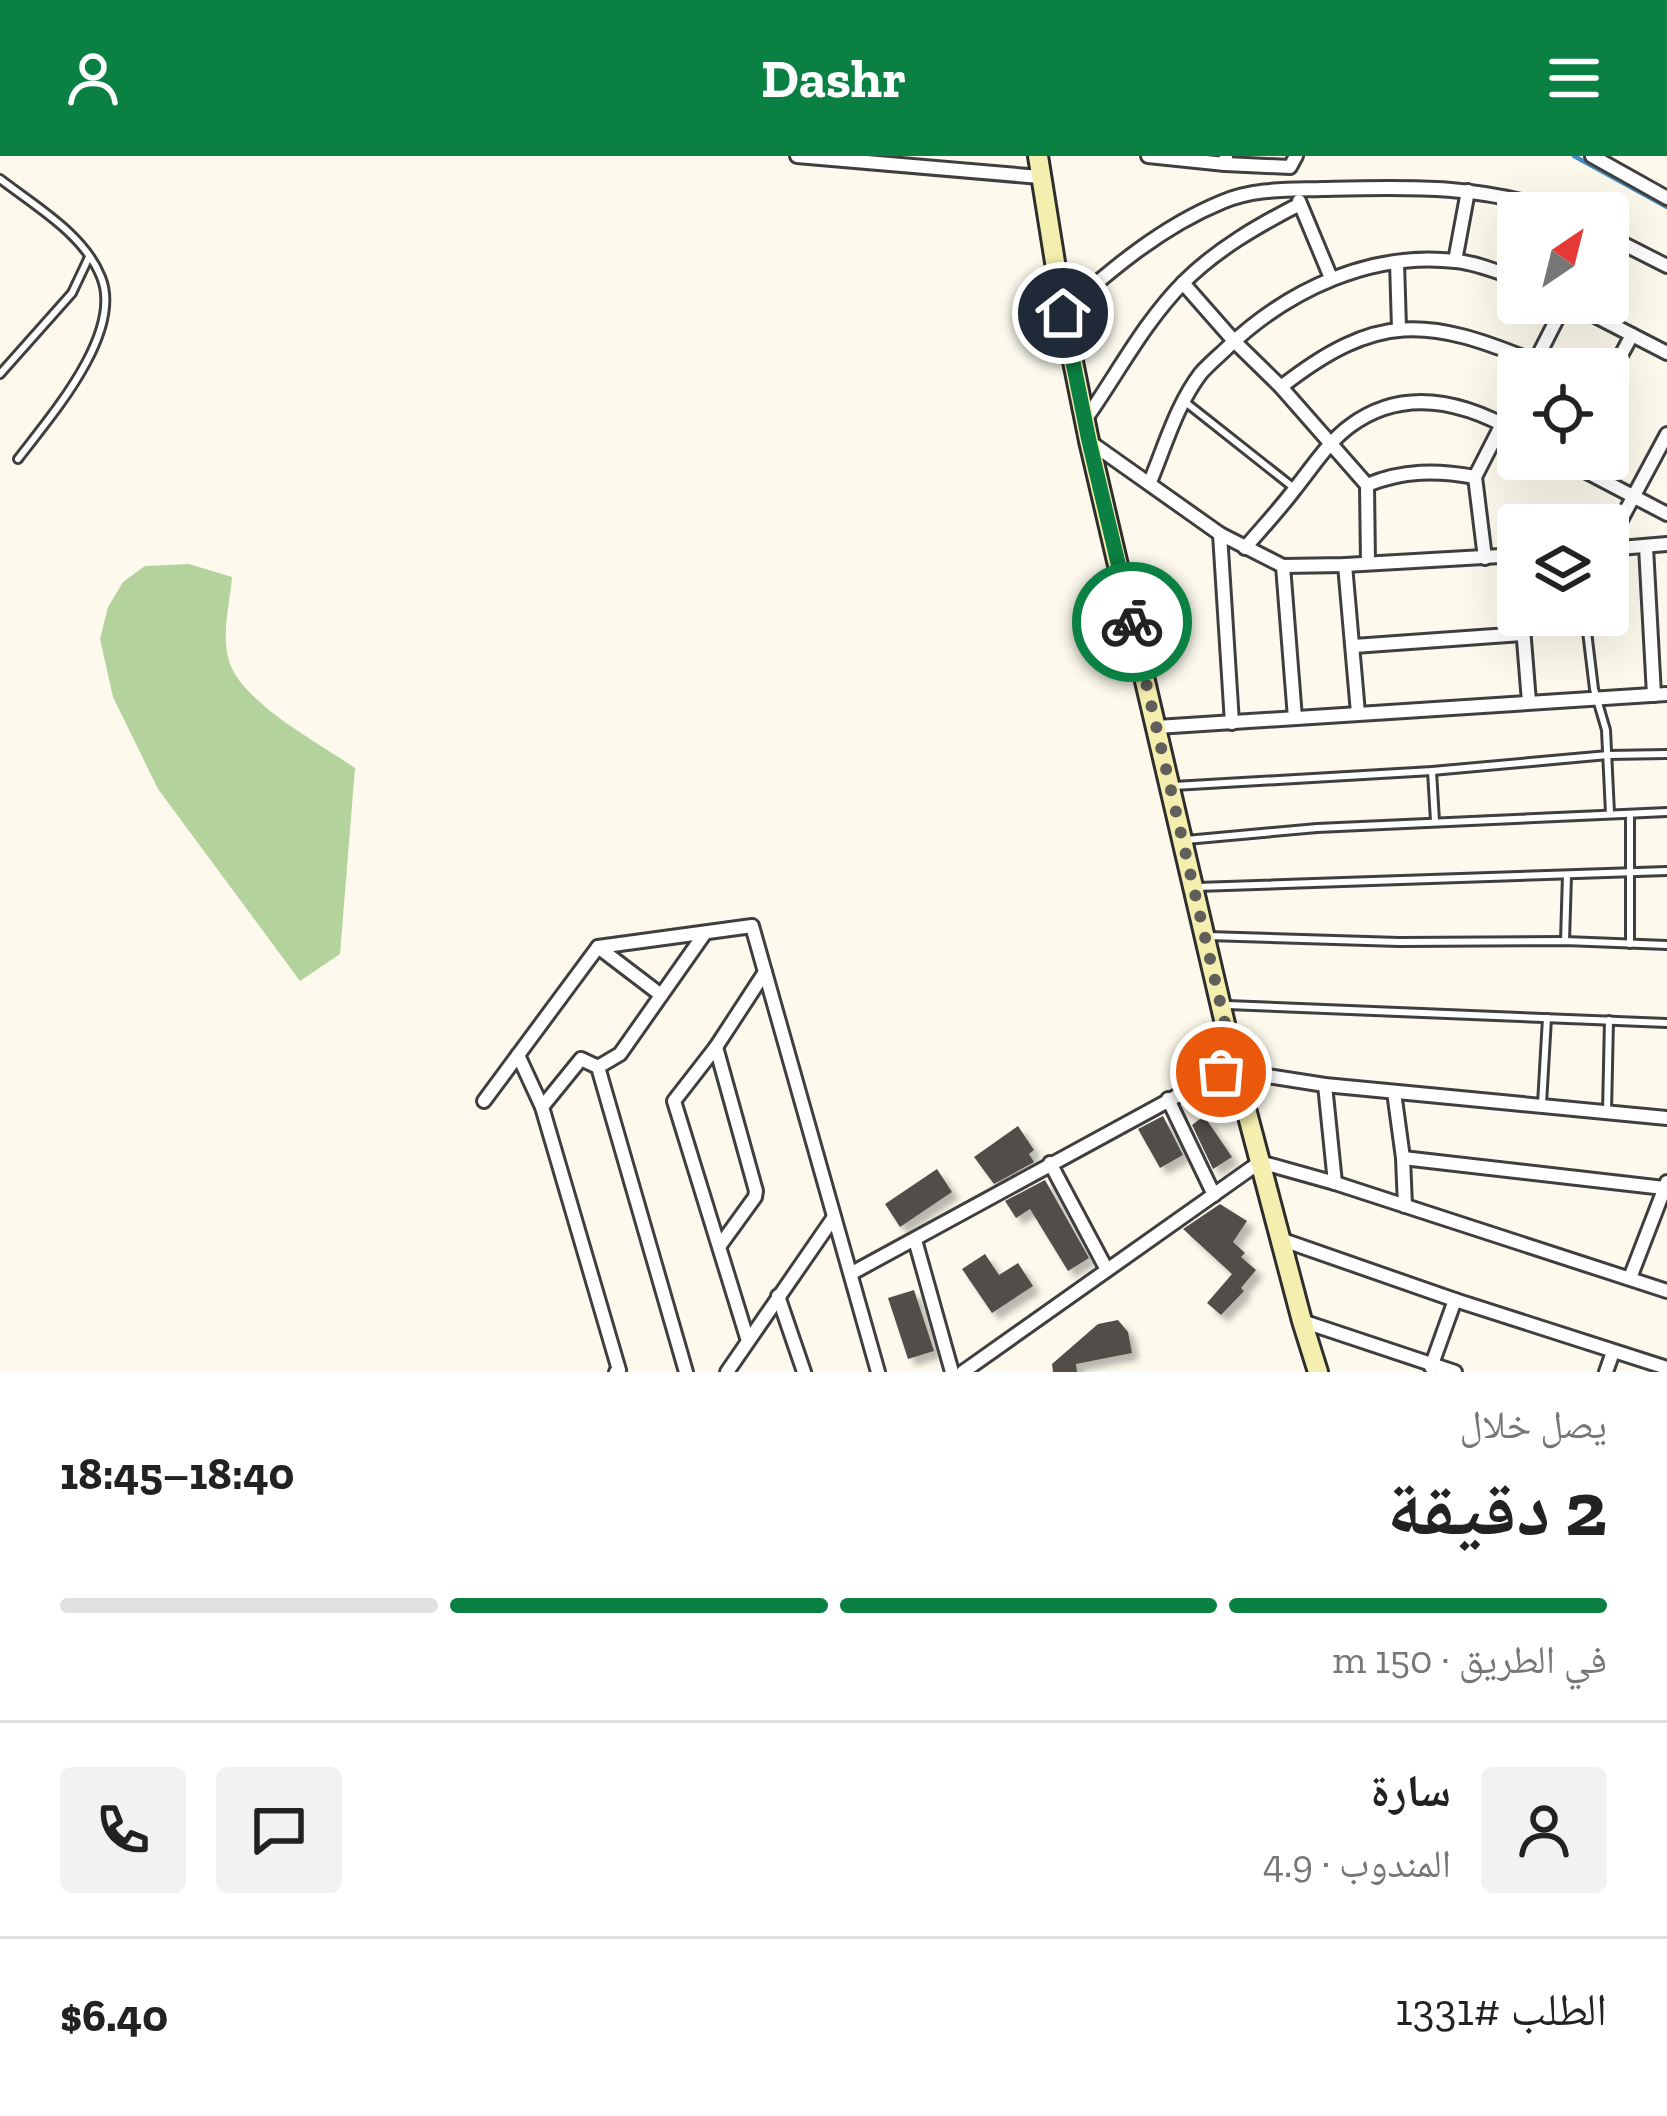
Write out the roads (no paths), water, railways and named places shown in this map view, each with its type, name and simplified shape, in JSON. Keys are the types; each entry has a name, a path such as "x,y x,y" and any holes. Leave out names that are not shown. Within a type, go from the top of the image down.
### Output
{"street":[{"path":"797,156 1040,177"},
{"path":"1038,156 1084,420 1236,1071 1318,1372"},
{"path":"1157,157 1290,167 1296,156"},
{"path":"1592,156 1667,198"},
{"path":"1063,313 1117,265 1191,216 1227,199 1294,189 1422,186 1497,196"},
{"path":"1294,189 1331,278"},
{"path":"1455,261 1468,191"},
{"path":"1084,420 1145,329 1183,283 1228,246 1300,204"},
{"path":"1629,247 1667,266"},
{"path":"1150,482 1184,401 1202,373 1265,314 1331,278 1397,262 1455,261 1497,273"},
{"path":"1397,262 1399,328"},
{"path":"1183,283 1367,485 1368,563"},
{"path":"1610,324 1667,353"},
{"path":"1281,387 1313,362 1399,328 1442,329 1499,348"},
{"path":"1625,348 1632,335"},
{"path":"1245,548 1330,445 1350,426 1380,409 1414,400 1451,403 1497,421"},
{"path":"1485,558 1475,477 1497,433"},
{"path":"1629,506 1667,434"},
{"path":"1089,441 1220,534 1283,566 1497,557"},
{"path":"1367,485 1390,476 1438,470 1475,477"},
{"path":"1602,480 1667,514"},
{"path":"1220,534 1232,723"},
{"path":"1629,547 1667,544"},
{"path":"1156,727 1660,694 1646,547"},
{"path":"1345,565 1358,713"},
{"path":"1283,566 1295,718"},
{"path":"1354,646 1497,636"},
{"path":"1522,636 1529,702"},
{"path":"484,1101 598,947 752,926 878,1372"},
{"path":"598,1067 620,1054 705,933"},
{"path":"598,947 662,995"},
{"path":"748,1341 674,1101 765,972"},
{"path":"716,1047 756,1191 721,1244"},
{"path":"518,1055 542,1107 616,1372"},
{"path":"542,1107 581,1059 598,1067 686,1372"},
{"path":"852,1273 1221,1072 1667,1118"},
{"path":"1325,1085 1335,1183"},
{"path":"1394,1092 1405,1206"},
{"path":"1168,1099 1214,1195"},
{"path":"1403,1158 1665,1185 1630,1278"},
{"path":"1260,1162 1667,1291"},
{"path":"963,1372 1260,1162"},
{"path":"1050,1163 1107,1270"},
{"path":"727,1372 834,1217"},
{"path":"1280,1239 1667,1368"},
{"path":"916,1240 952,1372"},
{"path":"778,1296 804,1372"},
{"path":"1431,1368 1455,1300"},
{"path":"1302,1322 1431,1368 1455,1372"},
{"path":"1606,1372 1613,1352"}],"lane":[{"path":"0,179 56,222 89,257 102,278 106,308 91,357 18,459"},
{"path":"0,374 72,292 89,257"},
{"path":"1184,401 1295,489"},
{"path":"1588,636 1608,755 1610,813"},
{"path":"1170,786 1667,754"},
{"path":"1432,771 1435,822"},
{"path":"1183,841 1317,828 1667,812"},
{"path":"1630,814 1630,944"},
{"path":"1193,887 1667,871"},
{"path":"1565,941 1567,874"},
{"path":"1205,936 1667,945"},
{"path":"1221,1005 1667,1023"},
{"path":"1542,1106 1547,1018"},
{"path":"1607,1112 1609,1020"}],"waterway":[{"path":"1574,156 1667,207"}]}
